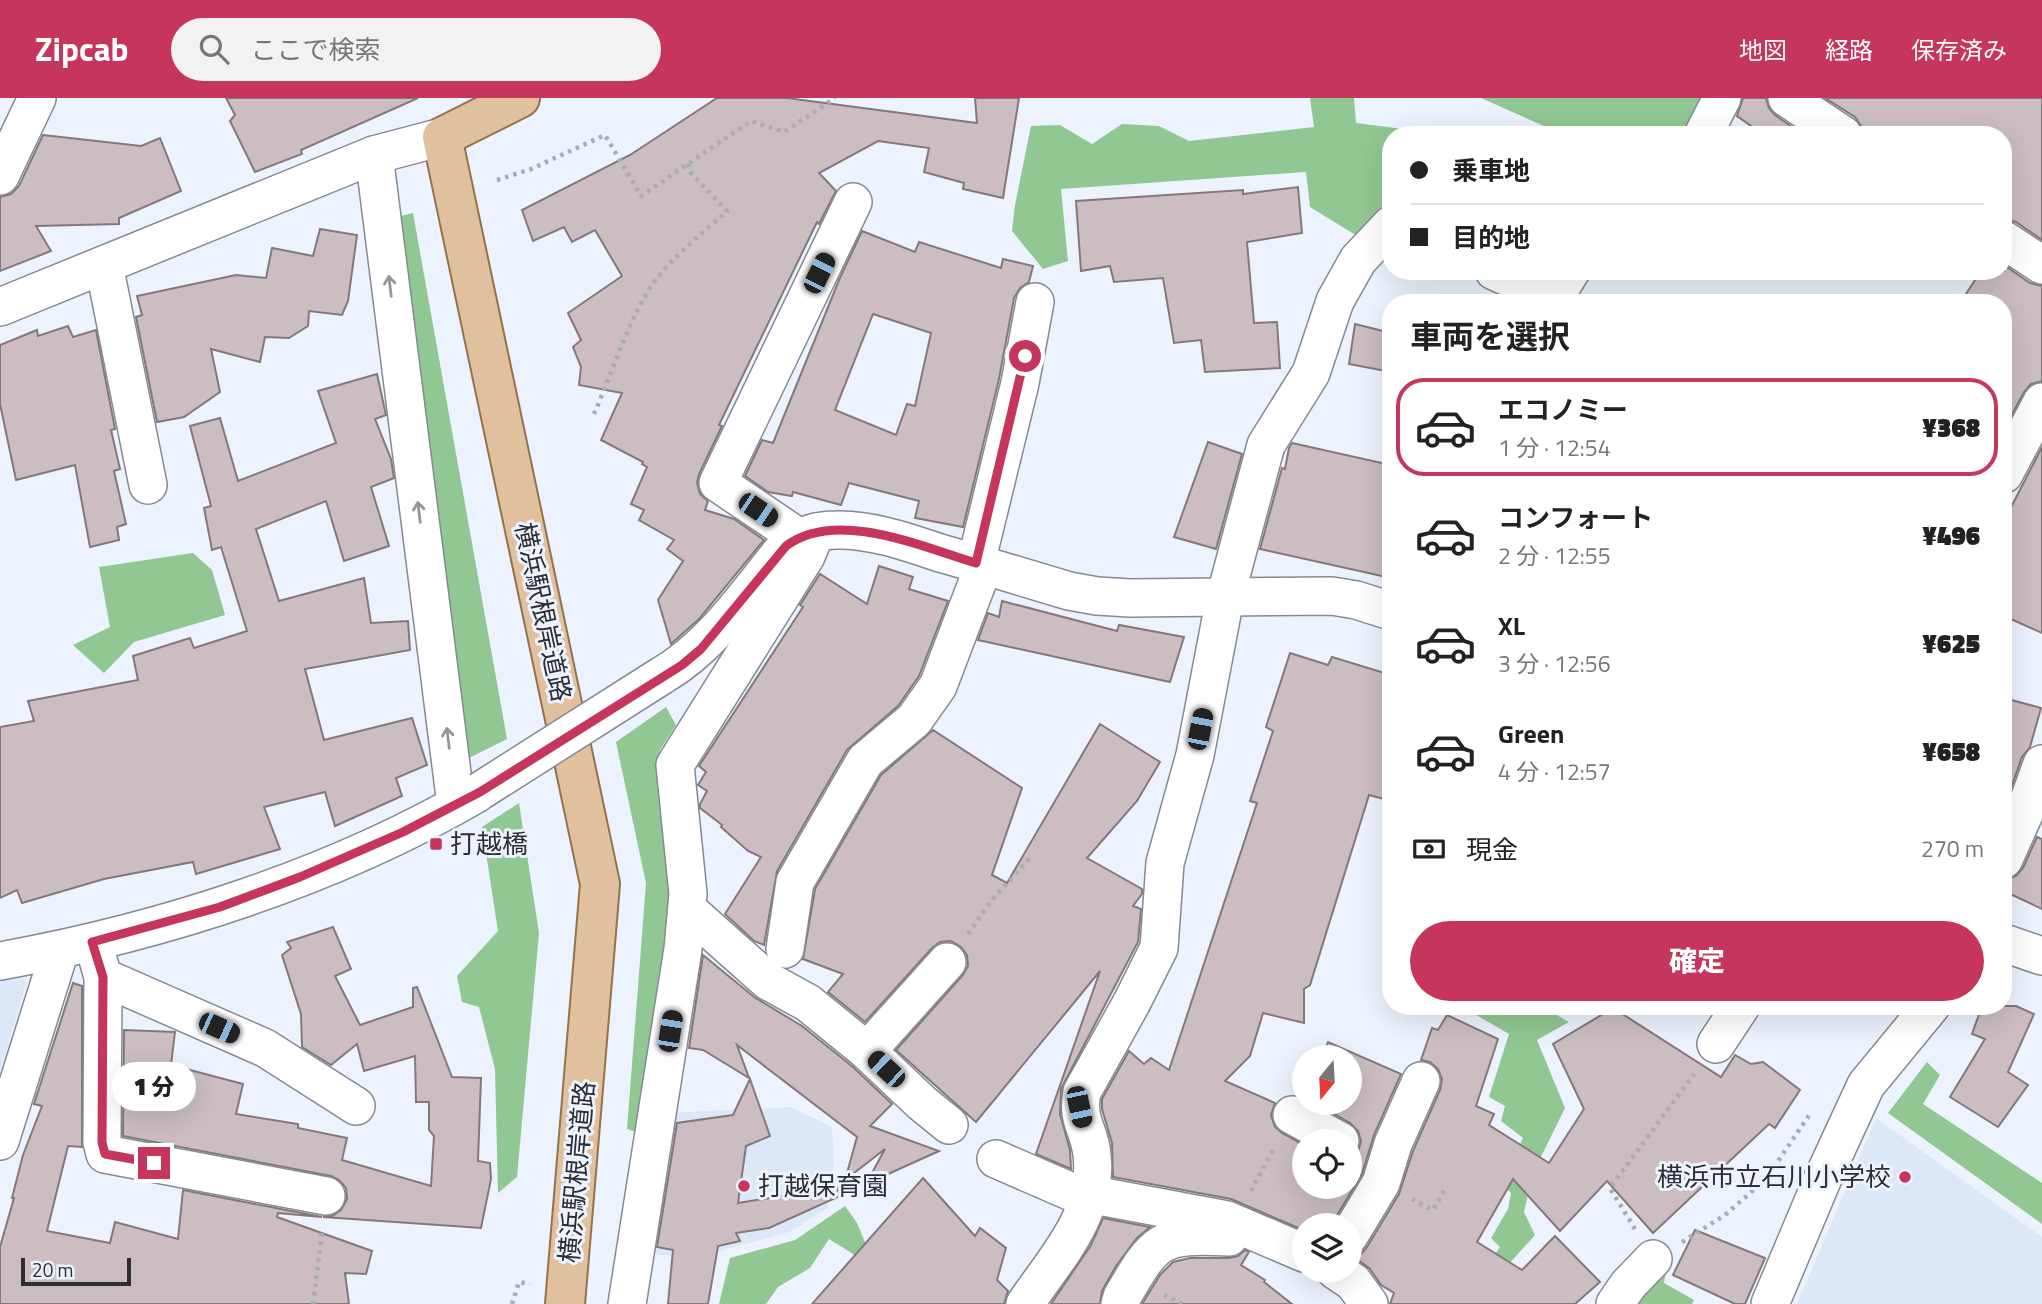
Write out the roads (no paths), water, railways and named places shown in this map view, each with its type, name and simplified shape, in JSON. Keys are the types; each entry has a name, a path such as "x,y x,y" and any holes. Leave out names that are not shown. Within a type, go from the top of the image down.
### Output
{"main road":[{"path":"442,136 520,98"},
{"name":"横浜駅根岸道路","path":"442,136 600,884 565,1304"}],"street":[{"path":"0,176 37,98"},
{"path":"1708,126 1722,98"},
{"path":"1787,98 1829,126"},
{"path":"0,307 374,155 442,136"},
{"path":"374,155 468,799"},
{"path":"807,535 718,483 853,202"},
{"path":"1025,1304 1079,1226 1091,1196 1093,1153 1079,1107 1082,1092 1159,948 1165,863 1195,755 1225,598 1266,445 1311,373 1335,301 1352,270 1382,235"},
{"path":"2012,245 2042,265"},
{"path":"104,265 149,485"},
{"path":"1514,280 1545,294"},
{"path":"785,949 795,882 865,761 914,720 938,686 980,564 1035,302"},
{"path":"2012,459 2042,402"},
{"path":"0,961 76,946 220,907 277,886 403,832 468,799 682,665 701,649 786,546 807,535 860,531 1069,591 1097,596 1332,596 1382,608"},
{"path":"627,1304 687,909 688,894 676,765 806,556 807,535"},
{"path":"2012,841 2042,764"},
{"path":"687,909 768,981 808,1003 867,1051 949,1125"},
{"path":"76,946 103,977 265,1048 356,1106"},
{"path":"0,1141 76,946"},
{"path":"2012,946 2042,956"},
{"path":"867,1051 956,951"},
{"path":"103,977 102,1142 105,1154 326,1196"},
{"path":"1716,1044 1735,1015"},
{"path":"1770,1304 1866,1085 1924,1015"},
{"path":"1362,1214 1381,1182 1393,1144 1421,1081"},
{"path":"1292,1115 1318,1129"},
{"path":"1362,1153 1386,1166"},
{"path":"996,1159 1081,1196 1244,1227 1292,1249"},
{"path":"1121,1304 1122,1297 1145,1258 1166,1241 1191,1235 1236,1237 1244,1227"},
{"path":"1615,1304 1628,1285 1653,1259"},
{"path":"1354,1283 1369,1304"}],"place":[{"name":"打越橋","path":"436,844"},
{"name":"横浜市立石川小学校","path":"1905,1177"},
{"name":"打越保育園","path":"744,1186"}]}
